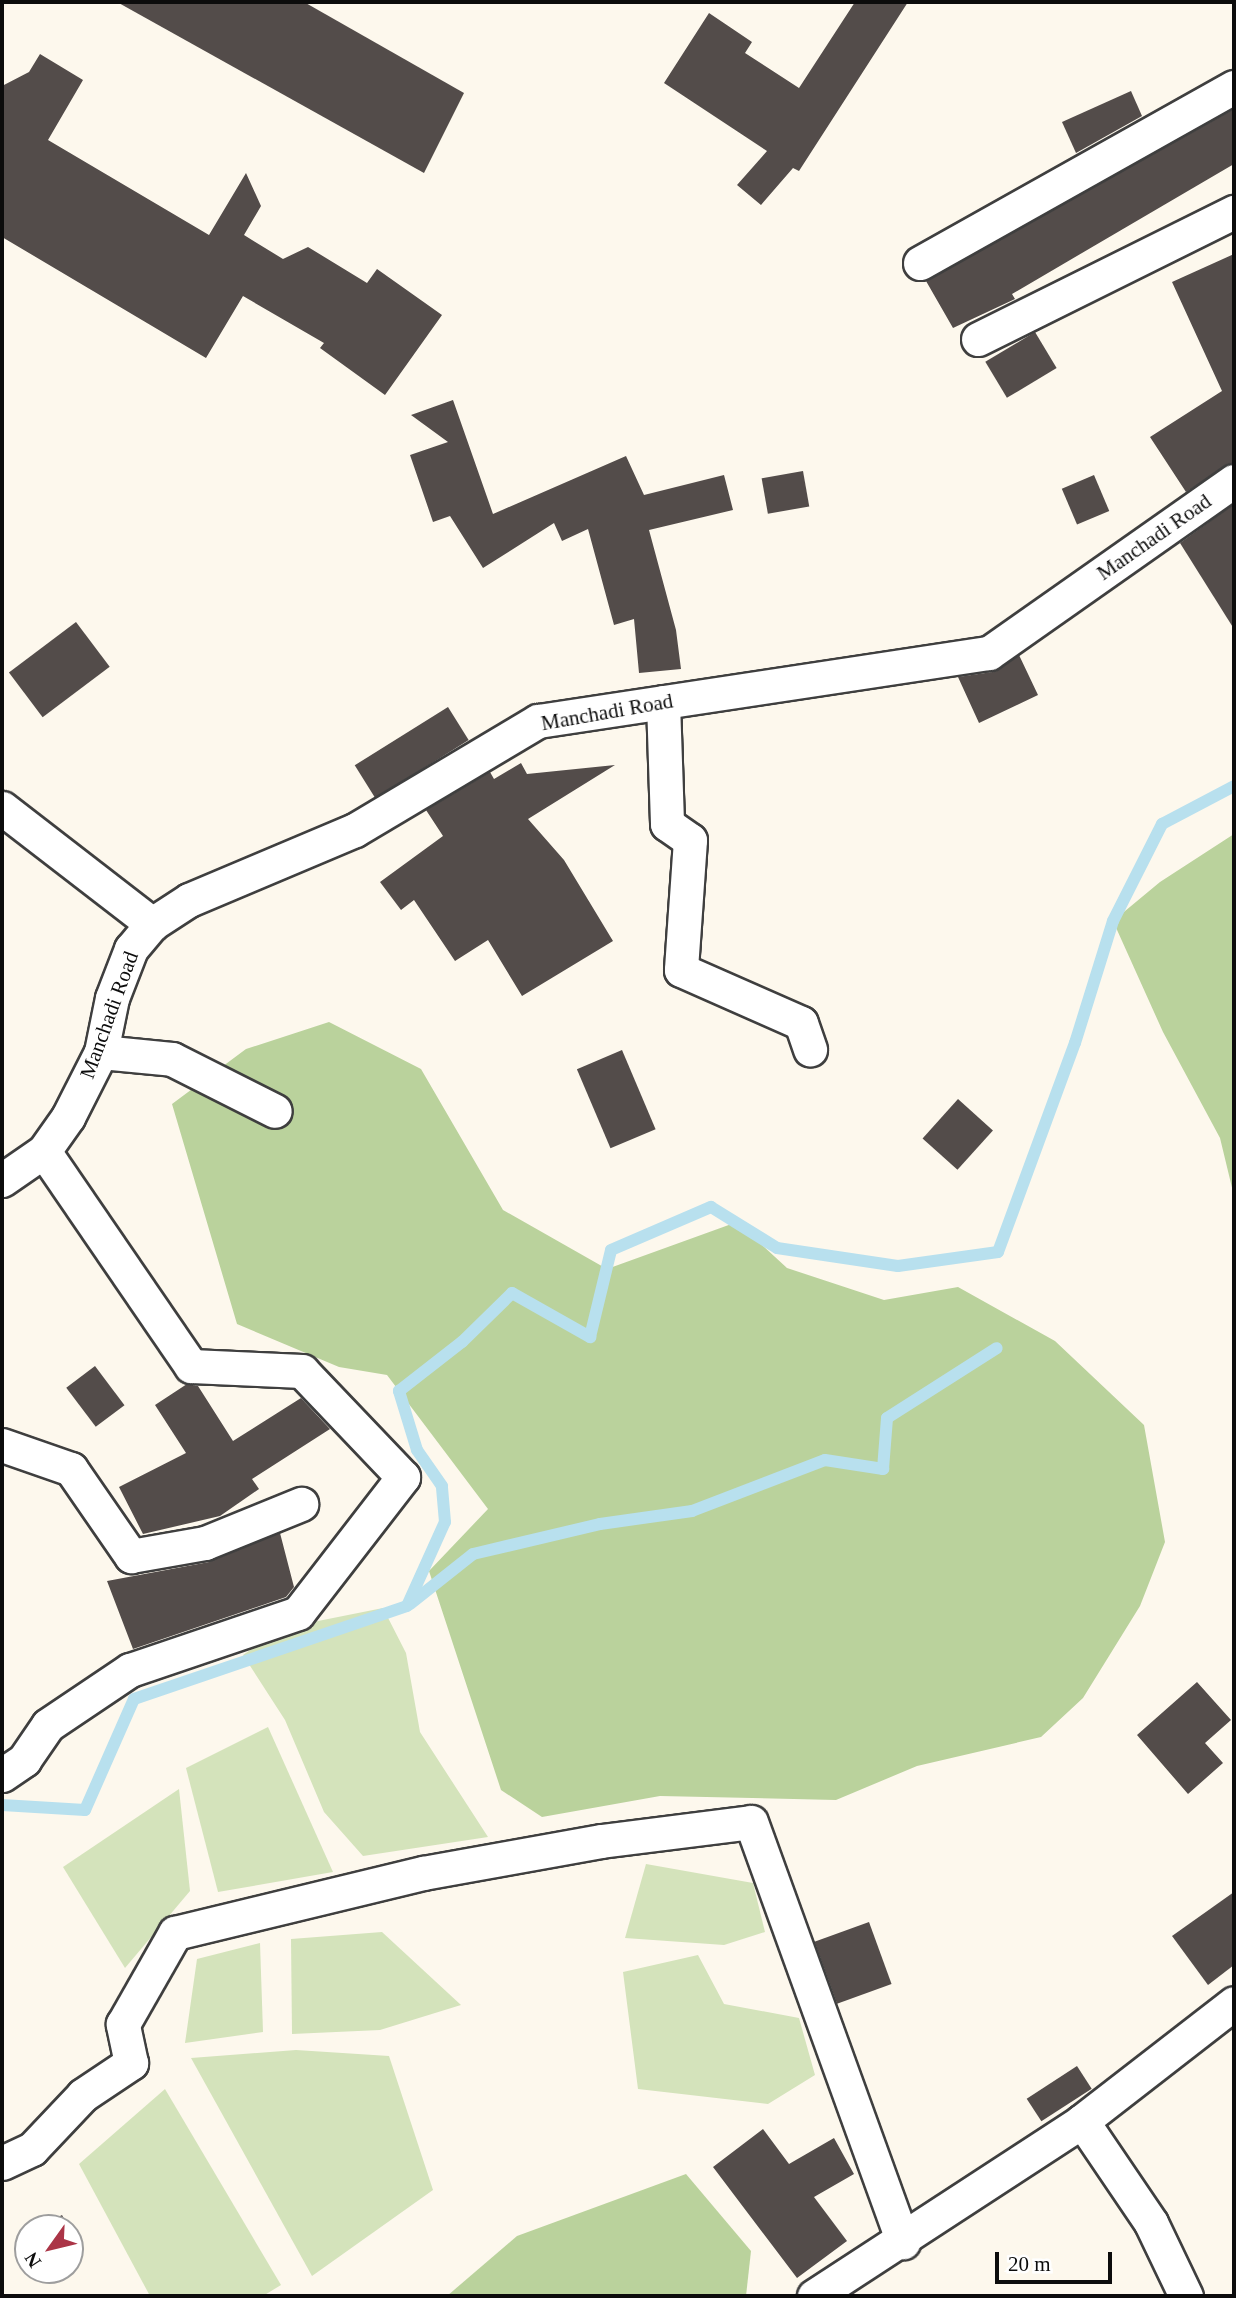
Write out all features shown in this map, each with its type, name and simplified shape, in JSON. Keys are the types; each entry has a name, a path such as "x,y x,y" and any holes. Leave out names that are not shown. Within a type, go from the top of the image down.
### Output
{"street":[{"path":"920,263 1234,87"},
{"path":"978,339 1234,212"},
{"name":"Manchadi Road","path":"2,1180 44,1151 68,1117 101,1052 124,964 152,924 189,900 355,830 538,721 989,653 1234,481"},
{"path":"663,702 667,824 690,840 681,970 801,1023 810,1049"},
{"path":"2,808 152,924"},
{"path":"101,1052 172,1059 275,1111"},
{"path":"2,1775 24,1760 48,1725 130,1670 298,1613 403,1478 302,1371 191,1366 44,1151"},
{"path":"2,1446 71,1469 131,1556 205,1542 301,1504"},
{"path":"2,2163 32,2149 83,2095 131,2063 123,2024 175,1933 423,1873 601,1841 751,1822 902,2242"},
{"path":"814,2296 845,2272 902,2242 1082,2122 1234,2003"},
{"path":"1082,2122 1151,2223 1186,2296"}],"green space":[{"path":"1234,834 1234,1196 1220,1138 1163,1032 1113,921 1160,882"},
{"path":"329,1022 421,1069 503,1210 607,1269 737,1222 787,1268 884,1300 958,1287 1055,1341 1144,1425 1165,1542 1140,1606 1083,1698 1041,1737 917,1766 836,1800 660,1796 542,1817 501,1790 429,1571 488,1509 387,1375 339,1367 237,1324 172,1104 246,1049"},
{"path":"383,1608 406,1653 420,1732 488,1837 363,1856 324,1812 285,1720 243,1655 263,1641 318,1621"},
{"path":"268,1727 333,1872 218,1892 186,1768"},
{"path":"179,1789 190,1891 125,1968 63,1867"},
{"path":"646,1864 753,1883 765,1932 724,1945 625,1938"},
{"path":"382,1932 461,2005 380,2030 292,2034 291,1939"},
{"path":"260,1943 263,2032 185,2043 197,1959"},
{"path":"698,1955 724,2004 799,2018 815,2075 768,2104 638,2089 623,1972"},
{"path":"296,2050 389,2056 433,2190 312,2276 191,2058"},
{"path":"165,2089 281,2285 263,2296 150,2296 79,2164"},
{"path":"686,2174 751,2251 746,2296 447,2296 517,2236"}],"building":[{"path":"117,2 304,2 464,93 424,173"},
{"path":"855,2 908,2 799,171 793,168 761,205 737,185 767,151 664,83 709,13 752,42 745,53 799,88"},
{"path":"40,54 83,80 48,140 209,235 246,173 261,206 244,235 283,259 308,247 367,283 377,269 442,315 385,395 320,348 324,343 243,296 206,358 2,237 2,86 29,72"},
{"path":"1131,91 1142,116 1076,153 1062,122"},
{"path":"1234,109 1234,164 1012,294 1015,299 953,328 926,281"},
{"path":"1234,254 1234,462 1186,492 1150,437 1222,391 1172,282"},
{"path":"1035,332 1057,368 1007,398 985,362"},
{"path":"453,400 493,514 626,456 644,495 724,475 733,510 649,530 676,630 681,669 639,673 634,619 614,625 588,529 562,541 554,523 483,568 450,516 433,522 410,455 448,442 411,415"},
{"path":"803,471 809,506 768,514 762,478"},
{"path":"1094,475 1109,511 1077,525 1062,489"},
{"path":"1234,504 1234,629 1180,543"},
{"path":"76,622 110,667 43,717 9,673"},
{"path":"1019,655 1038,695 979,723 958,677 992,672"},
{"path":"448,707 469,740 375,798 355,765"},
{"path":"521,763 527,774 615,765 528,819 564,860 613,941 522,996 488,940 455,961 414,900 401,910 380,882 443,836 426,810 490,772 494,779"},
{"path":"622,1050 656,1129 610,1148 577,1069"},
{"path":"958,1099 993,1130 957,1170 923,1138"},
{"path":"95,1366 124,1405 96,1427 66,1388"},
{"path":"187,1384 198,1386 233,1441 301,1398 330,1429 252,1479 259,1489 220,1516 143,1534 119,1487 186,1453 155,1405"},
{"path":"280,1533 294,1587 286,1597 133,1649 107,1581 209,1562"},
{"path":"1197,1682 1231,1720 1205,1743 1223,1763 1188,1794 1137,1735"},
{"path":"1234,1892 1234,1965 1208,1985 1172,1936"},
{"path":"869,1922 892,1984 837,2004 814,1942"},
{"path":"1077,2066 1092,2089 1041,2121 1027,2099"},
{"path":"763,2129 789,2164 834,2138 854,2174 814,2197 847,2241 797,2278 713,2167"}],"waterway":[{"path":"2,1805 85,1810 134,1699 407,1606 445,1522 442,1486 417,1450 399,1391 462,1342 512,1293 590,1337 611,1250 711,1207 777,1248 898,1266 998,1252 1075,1043 1113,921 1162,824 1234,786"},
{"path":"410,1604 473,1554 600,1524 692,1511 825,1460 883,1469 887,1418 997,1348"}]}
